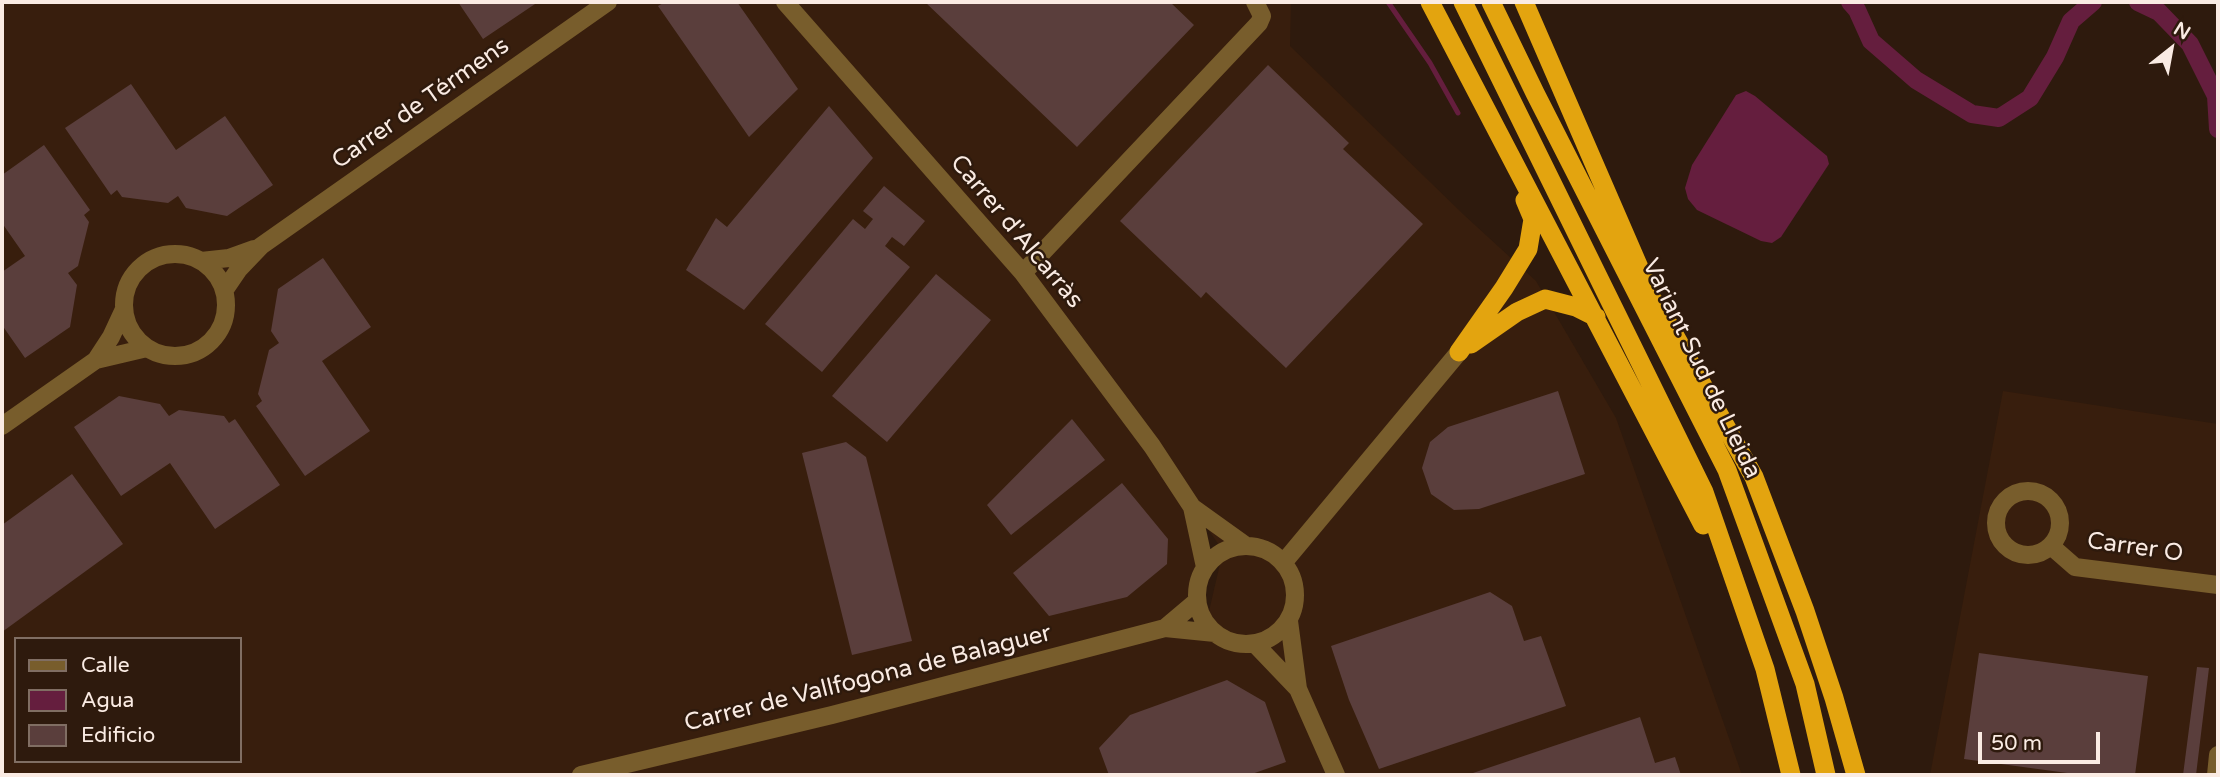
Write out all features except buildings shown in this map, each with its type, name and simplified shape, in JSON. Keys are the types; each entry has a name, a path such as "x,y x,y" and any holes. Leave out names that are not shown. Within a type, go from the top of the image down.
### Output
{"highway":[{"path":"1430,2 1695,505 1765,669"},
{"path":"1463,2 1704,492 1765,669 1791,775"},
{"name":"Variant Sud de Lleida","path":"1491,2 1727,470 1805,684 1826,775"},
{"path":"1524,2 1727,470"},
{"path":"1458,352 1528,249 1532,219 1501,137"},
{"path":"1650,292 1754,477 1805,611 1856,775"},
{"path":"1458,352 1517,312 1545,299 1576,307 1596,317"}],"street":[{"name":"Carrer de Térmens","path":"224,291 239,269 261,246 608,2"},
{"name":"Carrer d'Alcarràs","path":"785,2 1023,273 1152,446 1192,507 1205,567"},
{"path":"1023,273 1259,23 1262,16 1255,2"},
{"name":"Carrer de Térmens","path":"201,261 229,258 261,246"},
{"path":"171,254 187,255 201,261 219,279 224,291 226,307 223,323 215,337 204,347 189,354 173,356 147,348 133,335 127,323 125,293 131,278 142,266 155,258 171,254"},
{"path":"2,426 96,360 111,338 124,309"},
{"path":"96,360 147,348"},
{"path":"1284,562 1458,352"},
{"name":"Carrer d'Alcarràs","path":"1192,507 1245,545"},
{"path":"1165,628 1215,633 1234,643 1255,644 1274,636 1289,621 1296,601 1294,581 1284,562 1266,549 1245,545 1223,551 1205,567 1199,579 1197,601 1200,613 1215,633"},
{"name":"Carrer O","path":"2051,546 2075,567 2218,585"},
{"path":"1165,628 1197,601"},
{"path":"1289,621 1298,689 1336,775"},
{"name":"Carrer de Vallfogona de Balaguer","path":"581,775 832,715 1165,628"},
{"path":"1255,644 1298,689"},
{"path":"2216,775 2218,755"}],"shaded area":[{"path":"2,2 1291,2 1290,46 1536,281 1616,418 1742,775 2,775","holes":["1179,487 1223,551 1206,624 1162,624 1197,592 1202,555"]},
{"path":"2003,391 2218,424 2218,775 1930,775"}],"water":[{"path":"1746,91 1827,156 1829,164 1781,237 1772,243 1761,241 1697,210 1688,199 1685,188 1692,165 1736,95"}],"waterway":[{"path":"1388,2 1430,63 1458,113"},
{"path":"1850,2 1857,10 1871,41 1916,80 1972,114 1999,118 2030,98 2055,57 2071,21 2093,2"},
{"path":"2138,2 2159,12 2190,44 2216,96 2218,129"}]}
